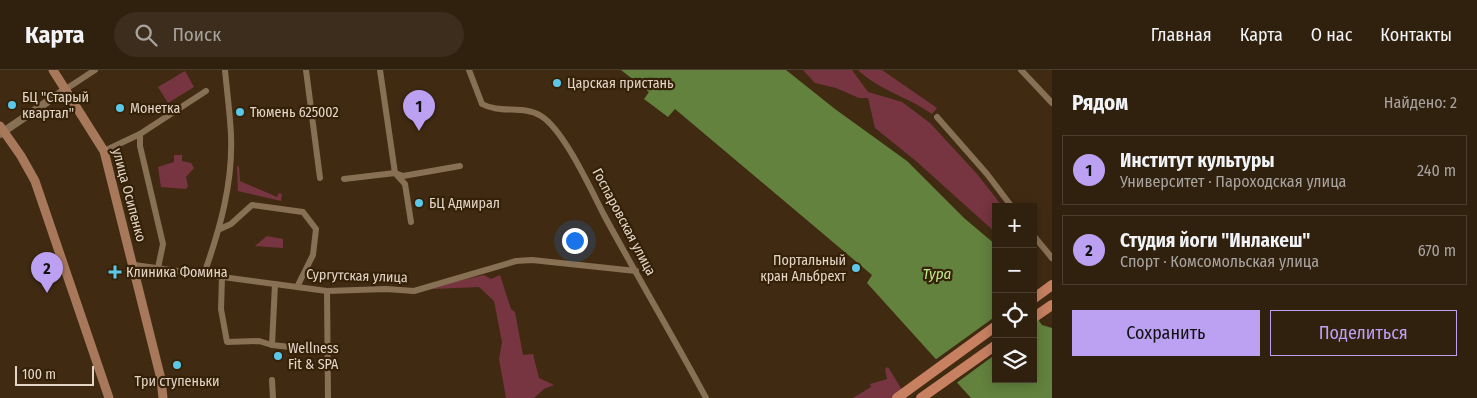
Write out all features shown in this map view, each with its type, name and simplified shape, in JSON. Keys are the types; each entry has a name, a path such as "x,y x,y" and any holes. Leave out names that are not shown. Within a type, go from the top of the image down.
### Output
{"main road":[{"name":"улица Осипенко","path":"53,70 104,151 161,378 163,398"},
{"path":"1,130 35,181 109,398"},
{"path":"1037,296 1052,285"},
{"path":"1037,315 1052,305"},
{"path":"897,398 992,329"},
{"path":"921,398 992,348"}],"street":[{"path":"1,130 95,70"},
{"path":"204,274 220,229 226,197 231,136 225,70"},
{"path":"306,70 320,178"},
{"path":"380,70 395,173 405,184 411,222"},
{"name":"Госпаровская улица","path":"469,70 482,104 491,109 540,114 550,123 588,182 604,215 706,398"},
{"path":"1021,70 1052,103"},
{"path":"104,151 140,134 206,91"},
{"path":"937,117 987,174 1009,203"},
{"path":"140,134 140,146 163,244 158,268"},
{"path":"344,179 395,173 402,176 460,166"},
{"path":"220,229 231,224 252,205 303,212 316,229 313,255 297,287"},
{"path":"1037,240 1052,258"},
{"name":"Сургутская улица","path":"134,266 327,291 414,290 516,261 532,260 636,272"},
{"path":"222,277 221,309 227,342 259,341 272,345 327,351"},
{"path":"272,345 275,284"},
{"path":"327,291 328,398"},
{"path":"272,380 272,398"}],"shaded area":[{"path":"803,70 852,70 868,92 902,102 930,123 977,174 1000,203 992,203 992,229 916,161 875,128 868,98 859,98 836,88 815,83"},
{"path":"858,70 882,70 937,108 932,114 875,83"},
{"path":"185,71 194,87 168,103 158,87"},
{"path":"174,155 182,155 182,161 191,163 194,168 186,177 188,186 186,189 161,187 158,167 174,162"},
{"path":"239,166 240,181 277,197 279,193 282,194 281,201 238,191 237,167"},
{"path":"267,236 283,239 283,248 255,246"},
{"path":"484,275 491,279 500,275 511,309 515,312 523,355 533,354 539,378 554,385 544,389 534,398 506,398 499,359 502,342 494,301 479,287 432,289"},
{"path":"888,367 907,398 853,398 871,387 870,384 887,379 885,369"}],"water":[{"name":"Тура","path":"621,70 786,70 835,109 907,161 964,218 992,242 992,383 1037,383 1037,318 1042,325 1052,328 1052,398 971,398 867,283 872,275 675,109 668,117 644,99 649,92"}],"pier":[{"path":"992,319 992,357 955,384 935,360"}],"place":[{"name":"Царская пристань","path":"557,83"},
{"name":"БЦ \"Старый квартал\"","path":"12,105"},
{"name":"Монетка","path":"120,108"},
{"name":"Тюмень 625002","path":"240,112"},
{"name":"Институт культуры","path":"419,131"},
{"name":"БЦ Адмирал","path":"419,203"},
{"name":"Портальный кран Альбрехт","path":"856,268"},
{"name":"Клиника Фомина","path":"115,272"},
{"name":"Студия йоги \"Инлакеш\"","path":"47,293"},
{"name":"Wellness Fit & SPA","path":"278,356"},
{"name":"Три ступеньки","path":"177,365"}]}
